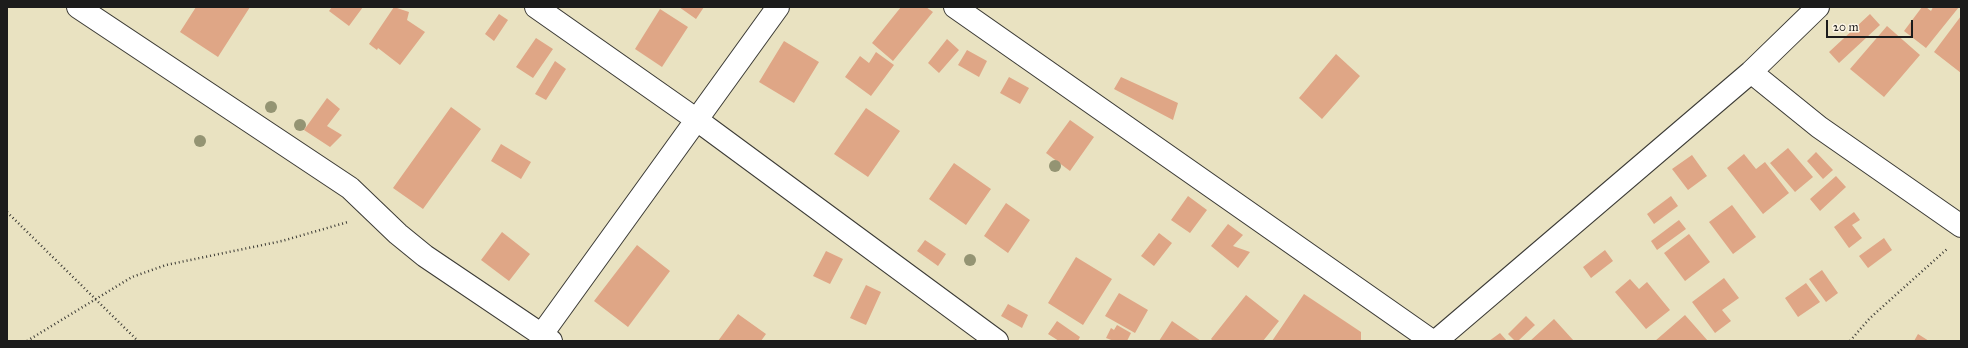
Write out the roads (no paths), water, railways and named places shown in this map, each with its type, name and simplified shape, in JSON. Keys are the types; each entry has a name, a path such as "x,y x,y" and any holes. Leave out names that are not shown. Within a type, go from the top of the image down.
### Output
{"street":[{"path":"78,7 350,188 425,256 546,337 697,120 778,7"},
{"path":"536,7 697,120 997,341"},
{"path":"955,7 1432,341"},
{"path":"1436,341 1751,72 1818,7"},
{"path":"1751,72 1819,127 1961,226"}]}
